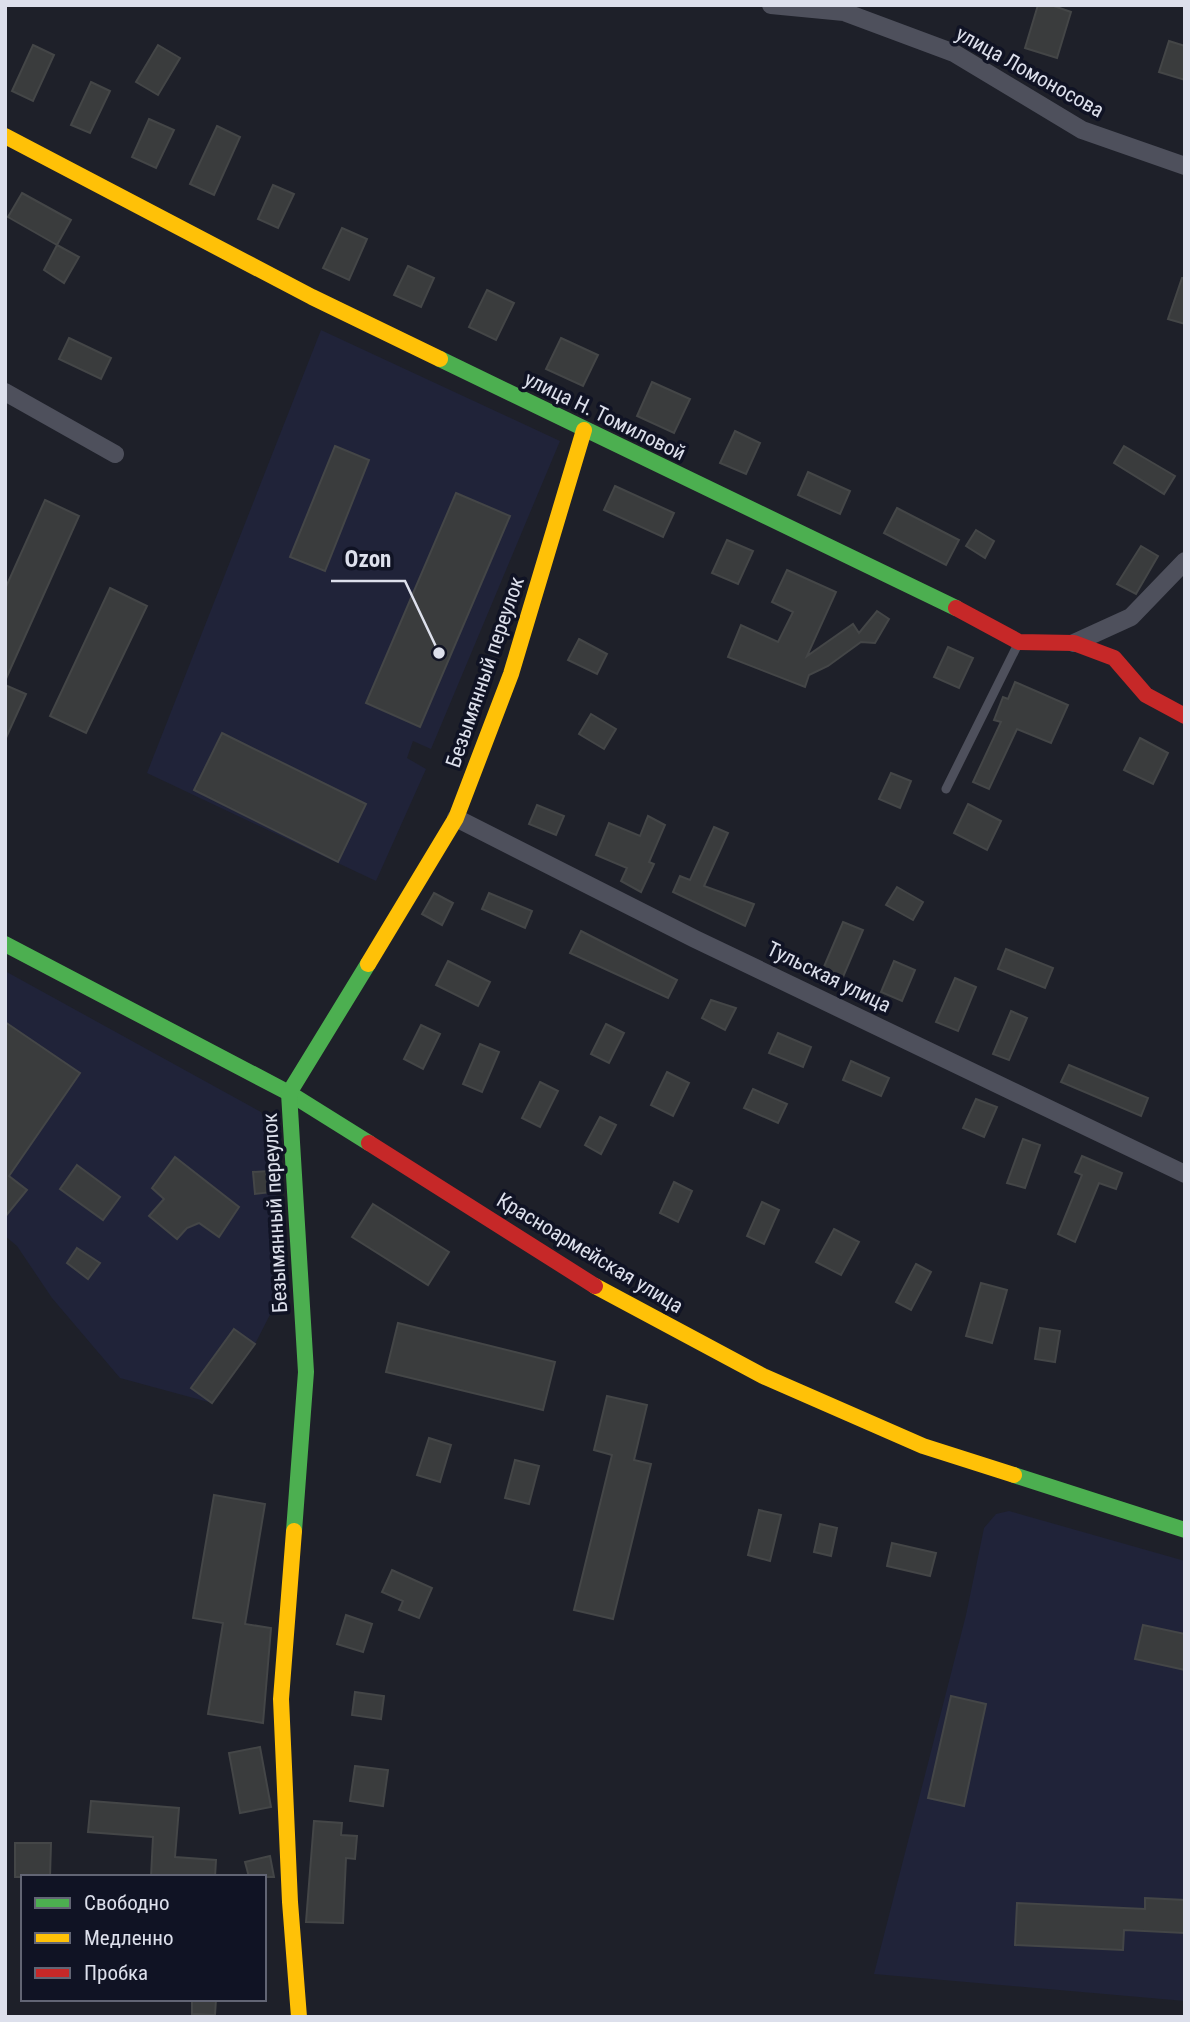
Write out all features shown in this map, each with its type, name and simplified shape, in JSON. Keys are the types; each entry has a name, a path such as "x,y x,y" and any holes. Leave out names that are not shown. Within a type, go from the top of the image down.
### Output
{"street":[{"name":"улица Ломоносова","path":"771,5 844,12 954,53 1082,130 1185,166"},
{"name":"улица Н. Томиловой","path":"5,136 312,297 932,595 1019,642 1074,643 1114,658 1146,695 1185,716"},
{"path":"5,393 115,454"},
{"name":"Безымянный переулок","path":"299,2017 290,1902 281,1699 306,1373 289,1093 456,818 511,674 584,430"},
{"path":"1074,643 1131,617 1185,561"},
{"name":"Тульская улица","path":"456,818 695,939 1185,1174"},
{"name":"Красноармейская улица","path":"5,944 289,1093 586,1281 763,1376 923,1446 1185,1530"}],"lane":[{"path":"946,789 1019,642"}],"shaded area":[{"path":"321,330 560,441 431,749 413,741 407,758 426,769 376,881 147,773"},
{"path":"5,971 261,1112 271,1137 274,1166 278,1220 278,1299 255,1344 212,1403 120,1378 52,1298 17,1246 5,1236"},
{"path":"1009,1511 1185,1561 1185,2001 874,1974 966,1615 984,1528 996,1514"}],"building":[{"path":"1038,5 1051,5 1071,12 1057,58 1025,48"},
{"path":"1169,41 1185,46 1185,80 1159,72"},
{"path":"33,45 54,55 33,101 12,91"},
{"path":"158,45 180,58 158,95 136,82"},
{"path":"91,82 110,91 90,133 71,125"},
{"path":"149,119 174,130 156,168 132,157"},
{"path":"217,126 240,137 214,195 190,184"},
{"path":"273,185 294,194 278,228 258,219"},
{"path":"22,193 71,220 57,245 8,217"},
{"path":"342,228 367,239 349,280 323,268"},
{"path":"57,245 79,257 64,283 44,270"},
{"path":"408,266 434,278 421,307 394,295"},
{"path":"1182,278 1185,278 1185,324 1168,319"},
{"path":"487,290 514,303 496,340 469,327"},
{"path":"69,338 111,358 101,379 59,359"},
{"path":"561,338 598,355 583,386 546,369"},
{"path":"652,382 690,399 674,433 637,416"},
{"path":"735,431 760,443 746,474 720,463"},
{"path":"335,446 369,460 325,571 290,557"},
{"path":"1124,446 1175,476 1164,494 1114,463"},
{"path":"808,472 850,491 840,514 798,495"},
{"path":"615,486 674,513 663,537 604,510"},
{"path":"456,493 510,516 420,727 366,703"},
{"path":"45,500 79,516 5,681 5,589"},
{"path":"897,508 959,540 946,565 884,533"},
{"path":"976,530 994,541 985,558 966,546"},
{"path":"727,540 753,551 738,584 712,573"},
{"path":"1141,546 1158,556 1136,594 1117,584"},
{"path":"787,570 836,592 807,656 853,624 859,633 877,611 889,619 875,643 861,642 828,666 809,675 805,687 728,657 741,625 778,642 793,612 772,602"},
{"path":"110,588 147,606 86,733 50,716"},
{"path":"579,639 607,654 597,674 568,660"},
{"path":"948,647 973,658 959,688 934,677"},
{"path":"1015,682 1068,705 1051,743 1017,729 989,789 973,782 1001,722 994,720 1003,697 1008,699"},
{"path":"5,685 26,694 5,740"},
{"path":"591,714 616,729 604,749 579,734"},
{"path":"222,733 366,804 338,862 194,790"},
{"path":"1140,738 1168,753 1153,784 1124,770"},
{"path":"891,773 911,781 900,808 879,799"},
{"path":"968,804 1001,821 987,850 954,833"},
{"path":"537,805 564,816 556,835 529,824"},
{"path":"648,816 665,825 649,862 654,864 641,892 621,881 627,868 596,855 609,823 640,836"},
{"path":"714,827 728,833 704,886 754,904 745,926 673,892 680,876 690,880"},
{"path":"897,887 923,902 913,920 886,905"},
{"path":"434,893 453,903 442,925 422,914"},
{"path":"489,893 532,911 525,928 482,909"},
{"path":"843,922 863,930 843,977 823,969"},
{"path":"581,931 677,980 668,998 570,953"},
{"path":"1006,949 1053,968 1045,988 998,969"},
{"path":"448,961 490,982 478,1006 436,985"},
{"path":"894,961 915,970 902,1001 881,992"},
{"path":"955,978 976,987 958,1031 936,1022"},
{"path":"711,1000 736,1008 725,1030 702,1018"},
{"path":"1011,1011 1027,1018 1009,1060 993,1054"},
{"path":"5,1022 80,1073 9,1176 27,1190 5,1217"},
{"path":"606,1024 624,1033 609,1063 591,1054"},
{"path":"421,1025 440,1034 423,1069 404,1059"},
{"path":"778,1033 811,1047 803,1067 769,1053"},
{"path":"480,1044 499,1052 482,1092 463,1084"},
{"path":"851,1061 889,1078 881,1096 843,1080"},
{"path":"1069,1065 1148,1098 1141,1116 1061,1082"},
{"path":"667,1072 689,1083 673,1116 651,1105"},
{"path":"540,1082 558,1091 540,1127 522,1118"},
{"path":"753,1089 787,1104 778,1123 744,1108"},
{"path":"976,1099 997,1107 984,1137 963,1128"},
{"path":"600,1117 616,1125 601,1154 585,1145"},
{"path":"1023,1139 1040,1145 1025,1188 1007,1183"},
{"path":"1082,1156 1122,1173 1116,1189 1099,1183 1075,1242 1058,1234 1082,1175 1075,1172"},
{"path":"175,1157 239,1207 219,1237 199,1223 187,1228 177,1239 149,1216 164,1199 152,1188"},
{"path":"77,1165 120,1197 103,1220 60,1189"},
{"path":"269,1171 272,1192 255,1194 253,1172"},
{"path":"674,1182 692,1191 678,1222 660,1213"},
{"path":"762,1202 779,1210 764,1244 747,1236"},
{"path":"373,1204 449,1252 428,1285 352,1237"},
{"path":"834,1229 859,1242 841,1275 816,1262"},
{"path":"77,1248 100,1263 88,1279 67,1263"},
{"path":"916,1264 931,1272 911,1310 896,1302"},
{"path":"981,1283 1007,1290 992,1343 966,1336"},
{"path":"398,1323 555,1362 543,1410 386,1372"},
{"path":"1040,1328 1060,1331 1055,1362 1035,1359"},
{"path":"234,1329 255,1344 212,1403 191,1388"},
{"path":"607,1396 647,1405 634,1460 651,1464 613,1619 574,1610 612,1455 594,1450"},
{"path":"429,1438 451,1445 440,1482 417,1475"},
{"path":"515,1460 539,1466 529,1504 505,1498"},
{"path":"214,1495 265,1504 245,1624 271,1628 263,1723 208,1714 223,1623 193,1618"},
{"path":"759,1510 781,1515 770,1561 748,1555"},
{"path":"820,1524 837,1528 831,1556 814,1552"},
{"path":"892,1543 936,1553 930,1576 887,1566"},
{"path":"392,1570 432,1588 419,1618 399,1610 403,1601 382,1592"},
{"path":"346,1615 372,1624 363,1652 337,1644"},
{"path":"1143,1625 1185,1634 1185,1670 1135,1659"},
{"path":"355,1692 384,1696 381,1719 352,1715"},
{"path":"951,1696 986,1704 964,1806 928,1798"},
{"path":"260,1747 271,1807 240,1813 229,1753"},
{"path":"355,1766 388,1770 383,1806 350,1801"},
{"path":"91,1801 179,1808 175,1857 216,1860 215,1875 151,1875 153,1837 88,1832"},
{"path":"314,1821 342,1823 341,1835 357,1836 355,1859 346,1858 343,1923 306,1922"},
{"path":"15,1843 51,1843 50,1875 15,1877"},
{"path":"270,1856 274,1877 248,1875 245,1862"},
{"path":"1145,1898 1185,1900 1185,1933 1124,1930 1123,1950 1015,1945 1017,1903 1145,1909"},
{"path":"192,2001 216,2001 215,2015 192,2014"}],"traffic: fast":[{"path":"440,359 956,608"},
{"path":"5,944 289,1093 369,1143"},
{"path":"294,1531 306,1372 289,1093 368,964"},
{"path":"1014,1475 1185,1530"}],"traffic: slow":[{"path":"5,136 312,297 440,359"},
{"path":"368,964 456,818 511,674 584,430"},
{"path":"595,1286 763,1376 923,1446 1014,1475"},
{"path":"294,1531 281,1699 290,1902 299,2017"}],"traffic: jam":[{"path":"956,608 1019,642 1074,643 1114,658 1146,695 1185,716"},
{"path":"369,1143 595,1286"}],"place":[{"name":"Ozon","path":"439,653"}]}
